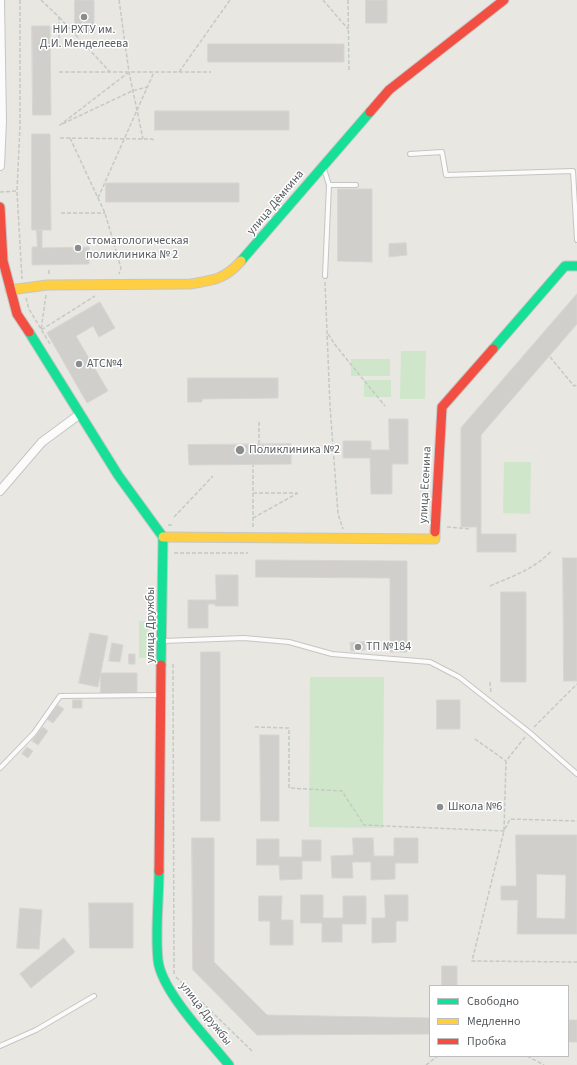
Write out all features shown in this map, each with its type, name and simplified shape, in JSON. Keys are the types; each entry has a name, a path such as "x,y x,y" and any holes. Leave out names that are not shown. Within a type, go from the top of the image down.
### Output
{"street":[{"path":"0,0 2,121 0,166"},
{"name":"улица Дёмкина","path":"10,290 47,285 191,284 211,281 230,273 267,233 389,90 504,0"},
{"path":"0,207 3,261 17,314 118,475 165,537"},
{"name":"улица Есенина","path":"165,537 435,539 442,407 565,266 577,266"},
{"path":"0,491 42,442 80,414"},
{"name":"улица Дружбы","path":"165,537 158,832 158,961 166,983 179,1003 229,1065"}],"lane":[{"path":"410,154 442,152 446,175 573,171 577,240"},
{"path":"323,166 329,185 325,276"},
{"path":"329,185 356,185"},
{"path":"163,641 244,638 289,642 332,654 430,662 459,676 529,732 577,774"},
{"path":"0,768 34,733 60,696 162,695"},
{"path":"0,1046 36,1030 94,996"}],"path":[{"path":"20,0 20,125 17,191 21,270 28,309 53,349"},
{"path":"41,0 59,17 110,72"},
{"path":"119,0 132,91 143,139"},
{"path":"179,72 230,0"},
{"path":"323,0 348,29"},
{"path":"348,0 349,72"},
{"path":"59,17 59,38"},
{"path":"59,72 211,72"},
{"path":"129,72 60,125 132,91 147,87"},
{"path":"98,198 154,72"},
{"path":"60,138 152,139 155,141"},
{"path":"70,138 105,213 121,268 113,284"},
{"path":"0,192 17,191"},
{"path":"61,213 105,213"},
{"path":"41,330 49,269"},
{"path":"325,276 338,514 347,538"},
{"path":"41,330 100,292"},
{"path":"327,332 336,346 385,406"},
{"path":"550,357 574,386 577,385"},
{"path":"259,422 259,444"},
{"path":"253,537 254,464"},
{"path":"174,517 213,476"},
{"path":"253,493 298,493 253,518"},
{"path":"174,525 165,526 165,537 173,546 173,554 248,553"},
{"path":"436,526 471,529"},
{"path":"490,586 542,562 552,550"},
{"path":"173,659 174,976 252,1051"},
{"path":"490,682 491,701"},
{"path":"577,684 529,732 506,760 504,831 472,961 577,962"},
{"path":"255,727 289,728 289,788 342,791 364,825 504,831"},
{"path":"475,739 506,760"},
{"path":"504,831 510,819 577,821"},
{"path":"426,1065 437,1057"},
{"path":"530,1057 544,1065"}],"green space":[{"path":"401,351 426,351 425,399 400,399"},
{"path":"351,359 390,359 390,376 351,376"},
{"path":"364,380 391,380 391,397 364,397"},
{"path":"504,462 531,462 530,514 503,513"},
{"path":"139,621 148,621 148,658 139,658"},
{"path":"310,677 384,677 383,828 309,827"}],"building":[{"name":"НИ РХТУ им. Д.И. Менделеева","path":"75,0 94,0 94,33 75,33"},
{"path":"366,0 387,0 387,23 366,23"},
{"path":"32,26 50,26 51,115 33,115"},
{"path":"208,44 344,44 344,62 208,62"},
{"path":"155,111 289,111 289,130 155,130"},
{"path":"32,134 50,134 51,230 32,230"},
{"path":"106,183 239,183 239,202 106,202"},
{"path":"338,189 372,189 372,262 338,261"},
{"name":"стоматологическая поликлиника № 2","path":"37,230 42,230 42,248 89,247 89,264 32,265 32,247 37,247"},
{"path":"406,243 407,255 389,257 389,244"},
{"path":"577,294 577,324 481,435 481,534 516,534 516,552 477,552 477,527 461,527 461,428"},
{"name":"АТС№4","path":"100,302 115,328 99,337 93,326 76,336 108,391 87,403 47,333"},
{"path":"188,378 278,378 278,398 202,399 202,402 188,402"},
{"path":"389,419 408,419 408,464 392,464 392,494 371,494 370,458 343,458 343,441 371,441 371,450 389,450"},
{"name":"Поликлиника №2","path":"291,444 291,464 189,465 188,445"},
{"path":"563,558 577,558 577,681 564,681"},
{"path":"256,560 407,561 407,652 390,652 390,578 256,577"},
{"path":"216,575 238,575 238,606 215,606 215,604 208,604 208,628 188,628 188,600 216,600"},
{"path":"501,592 526,592 526,682 501,682"},
{"path":"90,633 108,636 98,687 79,683"},
{"name":"ТП №184","path":"365,642 365,650 351,651 350,643"},
{"path":"112,643 123,645 120,662 109,661"},
{"path":"201,652 220,652 220,821 201,821"},
{"path":"129,654 135,654 135,664 129,664"},
{"path":"101,673 137,673 137,693 101,693"},
{"path":"73,700 82,700 82,708 73,708"},
{"path":"437,700 460,700 460,729 437,729"},
{"path":"58,705 64,709 53,723 47,719"},
{"path":"43,727 48,731 38,745 32,741"},
{"path":"260,735 279,735 279,821 261,821"},
{"path":"27,747 33,751 28,758 22,754"},
{"path":"516,835 577,835 577,934 517,934 518,900 501,900 501,886 516,886","holes":["537,874 566,875 565,919 537,918"]},
{"path":"192,838 214,838 214,962 267,1015 429,1018 429,1034 257,1035 193,970"},
{"path":"353,838 373,838 374,856 394,856 394,838 418,838 418,863 395,863 395,879 371,880 371,862 352,862 353,878 332,878 331,856 353,855"},
{"path":"257,839 279,839 279,857 302,857 302,840 321,840 321,861 302,861 302,879 280,880 279,865 257,865"},
{"path":"301,895 323,895 323,918 343,918 343,896 366,896 366,924 342,924 342,942 322,942 322,923 301,923"},
{"path":"385,895 408,895 408,921 396,921 396,942 372,943 372,918 385,918"},
{"path":"259,896 282,896 281,920 293,920 293,945 270,945 270,921 259,921"},
{"path":"89,903 133,903 133,948 90,948"},
{"path":"20,908 42,910 39,949 17,948"},
{"path":"64,938 75,952 31,988 20,974"},
{"path":"442,966 457,966 457,985 442,985"},
{"path":"569,1020 577,1020 577,1042 569,1042"}],"traffic: fast":[{"path":"241,261 370,112"},
{"path":"493,349 565,266 577,266"},
{"path":"29,332 118,475 163,537 161,665"},
{"path":"159,871 157,938 158,960 161,972 168,986 187,1015 229,1065"}],"traffic: slow":[{"path":"10,290 47,285 191,284 219,278 230,272 241,261"},
{"path":"163,537 435,539 435,532"}],"traffic: jam":[{"path":"370,112 389,90 504,0"},
{"path":"0,207 3,261 17,314 29,332"},
{"path":"435,532 442,407 493,349"},
{"path":"159,871 161,665"}],"place":[{"name":"НИ РХТУ им. Д.И. Менделеева","path":"84,17"},
{"name":"стоматологическая поликлиника № 2","path":"78,248"},
{"name":"АТС№4","path":"79,364"},
{"name":"Поликлиника №2","path":"240,450"},
{"name":"ТП №184","path":"358,647"},
{"name":"Школа №6","path":"440,807"}]}
